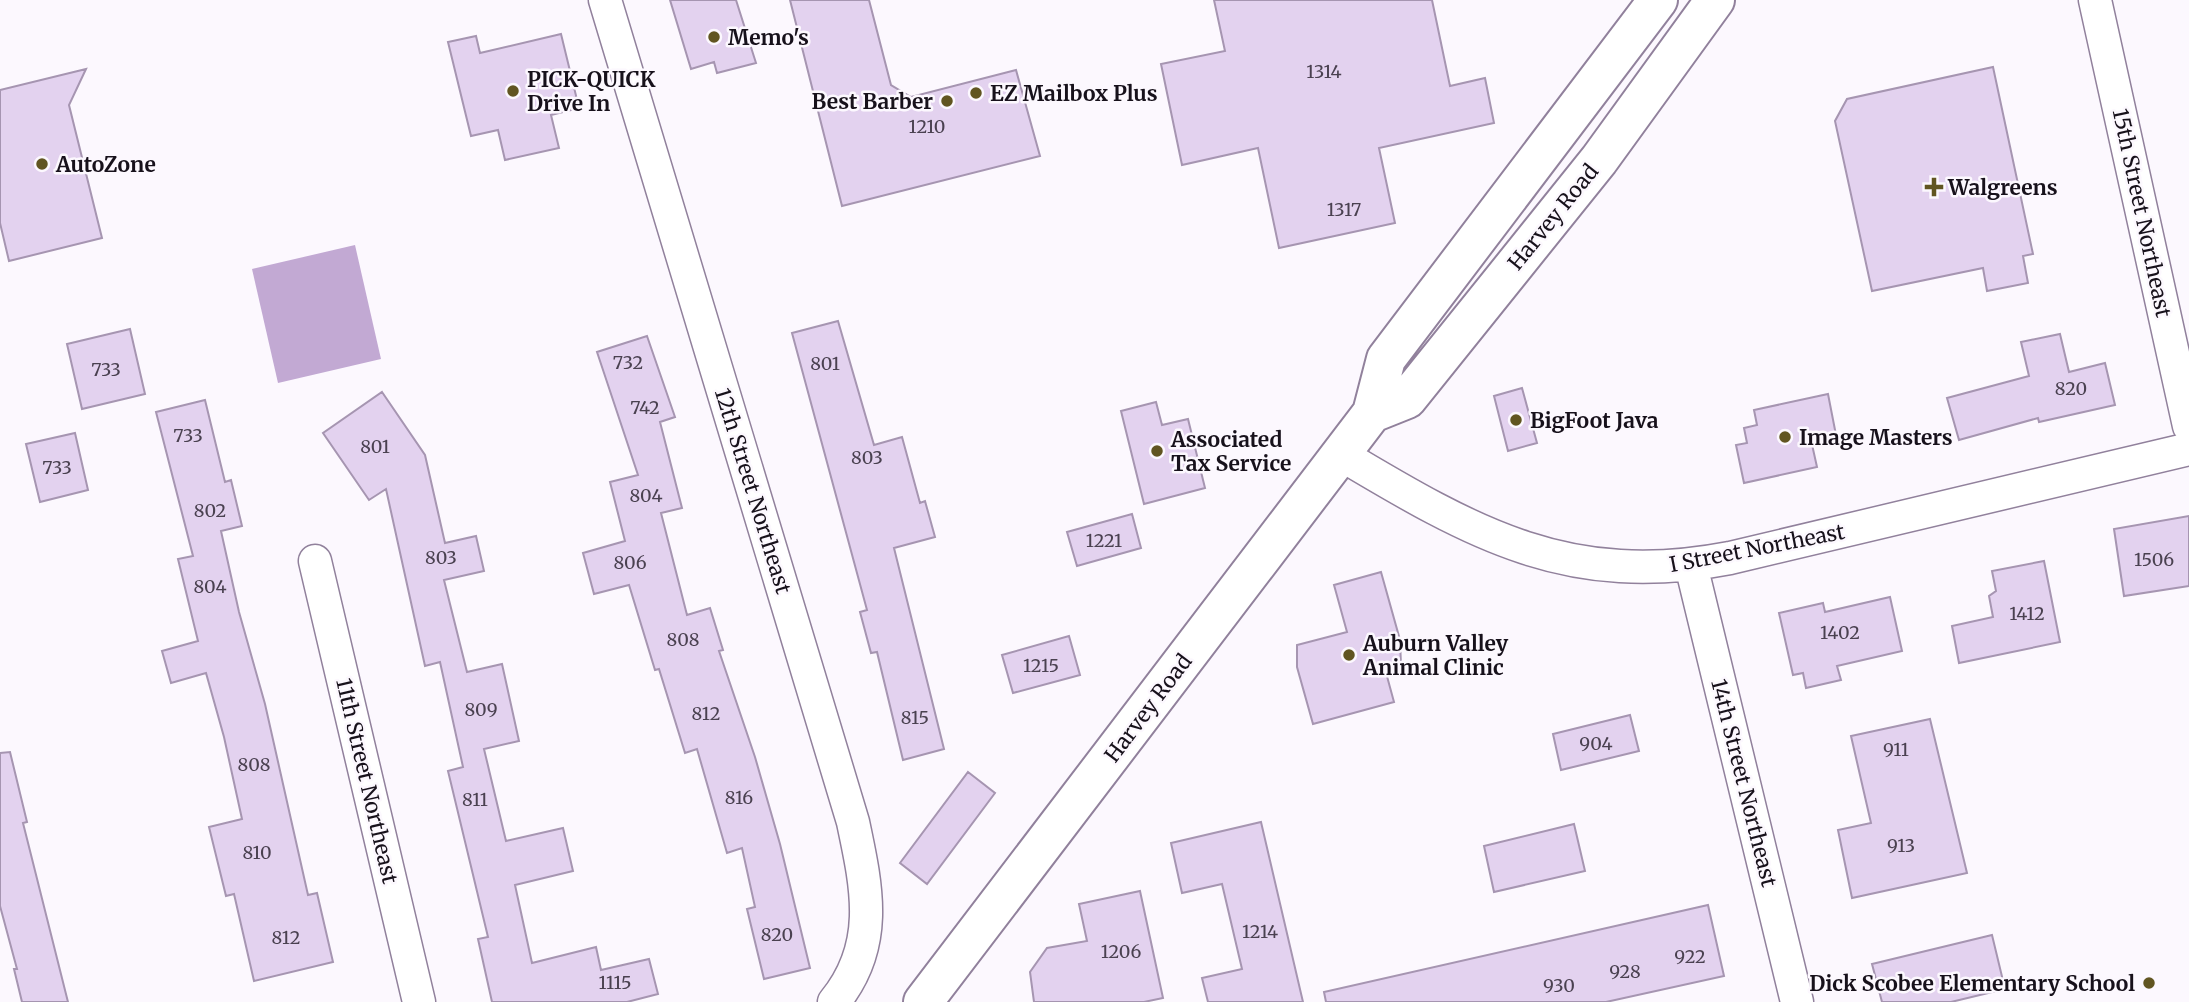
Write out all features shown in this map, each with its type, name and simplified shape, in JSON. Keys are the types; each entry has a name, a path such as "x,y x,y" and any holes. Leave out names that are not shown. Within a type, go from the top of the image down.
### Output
{"main road":[{"name":"Harvey Road","path":"1372,413 1407,399 1599,160 1715,0"},
{"name":"Harvey Road","path":"923,1002 1372,413 1386,359 1651,9"},
{"path":"1599,160 1603,118 1662,36 1651,9"}],"street":[{"name":"12th Street Northeast","path":"605,0 853,822 864,875 864,950 841,993"},
{"name":"15th Street Northeast","path":"2095,0 2189,426"},
{"name":"I Street Northeast","path":"1340,454 1448,518 1505,541 1570,560 1639,567 1691,565 1800,542 2189,449"},
{"name":"11th Street Northeast","path":"315,561 419,1002"},
{"name":"14th Street Northeast","path":"1691,565 1797,1002"}],"shaded area":[{"path":"355,245 381,359 278,383 252,269"}],"building":[{"name":"Memo's","path":"670,0 736,0 756,63 717,73 714,62 691,69"},
{"path":"790,0 869,0 891,85 911,97 1016,70 1040,156 842,206"},
{"path":"1214,0 1432,0 1450,86 1485,78 1494,123 1379,148 1395,223 1279,248 1258,148 1182,165 1161,64 1225,51"},
{"path":"561,34 579,108 551,115 559,148 505,160 498,130 471,136 448,42 476,36 480,53"},
{"name":"Walgreens","path":"1993,67 2033,254 2023,256 2028,283 1987,291 1983,268 1872,291 1835,121 1847,99"},
{"name":"AutoZone","path":"86,69 69,105 102,238 9,261 0,223 0,90"},
{"path":"838,321 874,445 902,437 920,503 925,501 935,537 894,548 944,749 903,760 877,652 871,653 860,612 867,610 792,333"},
{"path":"130,329 145,394 82,409 67,344"},
{"path":"2060,334 2069,372 2105,363 2115,405 2039,422 2038,418 1959,440 1947,398 2029,376 2021,342"},
{"path":"647,336 675,417 660,422 682,508 661,513 687,615 710,608 723,650 719,651 755,757 780,844 810,968 764,979 747,909 755,907 742,848 727,853 697,749 685,753 659,669 655,670 629,585 594,594 583,553 625,541 610,482 638,475 597,352"},
{"name":"BigFoot Java","path":"1522,388 1537,443 1508,451 1494,396"},
{"path":"382,392 425,455 445,543 476,536 484,571 444,580 467,672 502,664 519,741 484,749 506,841 563,828 573,871 515,885 532,963 596,947 601,970 649,959 658,994 627,1002 492,1002 478,939 488,937 448,771 463,767 440,662 425,666 386,489 369,500 323,433"},
{"name":"Image Masters","path":"1828,394 1836,435 1811,440 1817,467 1744,483 1736,445 1747,443 1744,428 1757,425 1754,410"},
{"path":"205,400 225,482 231,480 242,526 221,531 239,612 265,704 308,895 317,893 333,962 254,981 234,894 226,896 209,827 242,819 224,737 206,673 171,683 162,651 198,641 178,559 193,556 156,412"},
{"path":"1156,402 1162,425 1188,419 1205,488 1144,504 1121,411"},
{"path":"75,433 88,490 40,502 26,444"},
{"path":"1132,514 1141,548 1077,566 1067,532"},
{"path":"2189,516 2189,586 2124,596 2114,529"},
{"path":"2044,561 2060,642 1959,663 1952,626 1993,617 1989,596 1996,591 1992,571"},
{"name":"Auburn Valley Animal Clinic","path":"1381,572 1400,640 1401,665 1385,669 1394,702 1313,724 1297,667 1297,645 1347,632 1334,585"},
{"path":"1890,597 1902,651 1837,666 1841,680 1806,688 1803,673 1793,675 1779,613 1823,603 1825,612"},
{"path":"1069,636 1080,675 1013,693 1002,655"},
{"path":"1630,715 1639,751 1561,770 1553,734"},
{"path":"1930,719 1967,873 1852,898 1838,830 1871,823 1851,736"},
{"path":"10,752 27,822 23,823 68,1002 22,1002 14,969 17,969 0,906 0,753"},
{"path":"968,772 995,793 927,884 900,863"},
{"path":"1261,822 1303,1002 1208,1002 1202,978 1242,969 1222,884 1182,893 1171,843"},
{"path":"1574,824 1585,871 1494,892 1484,846"},
{"path":"1140,891 1163,998 1144,1002 1034,1002 1030,972 1047,948 1087,941 1079,904"},
{"path":"1708,905 1724,976 1606,1002 1326,1002 1324,992"},
{"path":"1992,935 2005,989 1951,1002 1882,1002 1872,964"}],"place":[{"name":"Memo's","path":"714,37"},
{"name":"PICK-QUICK Drive In","path":"513,91"},
{"name":"EZ Mailbox Plus","path":"976,93"},
{"name":"Best Barber","path":"947,101"},
{"name":"AutoZone","path":"42,164"},
{"name":"Walgreens","path":"1934,187"},
{"name":"BigFoot Java","path":"1516,420"},
{"name":"Image Masters","path":"1785,437"},
{"name":"Associated Tax Service","path":"1157,451"},
{"name":"Auburn Valley Animal Clinic","path":"1349,655"},
{"name":"Dick Scobee Elementary School","path":"2149,983"}]}
